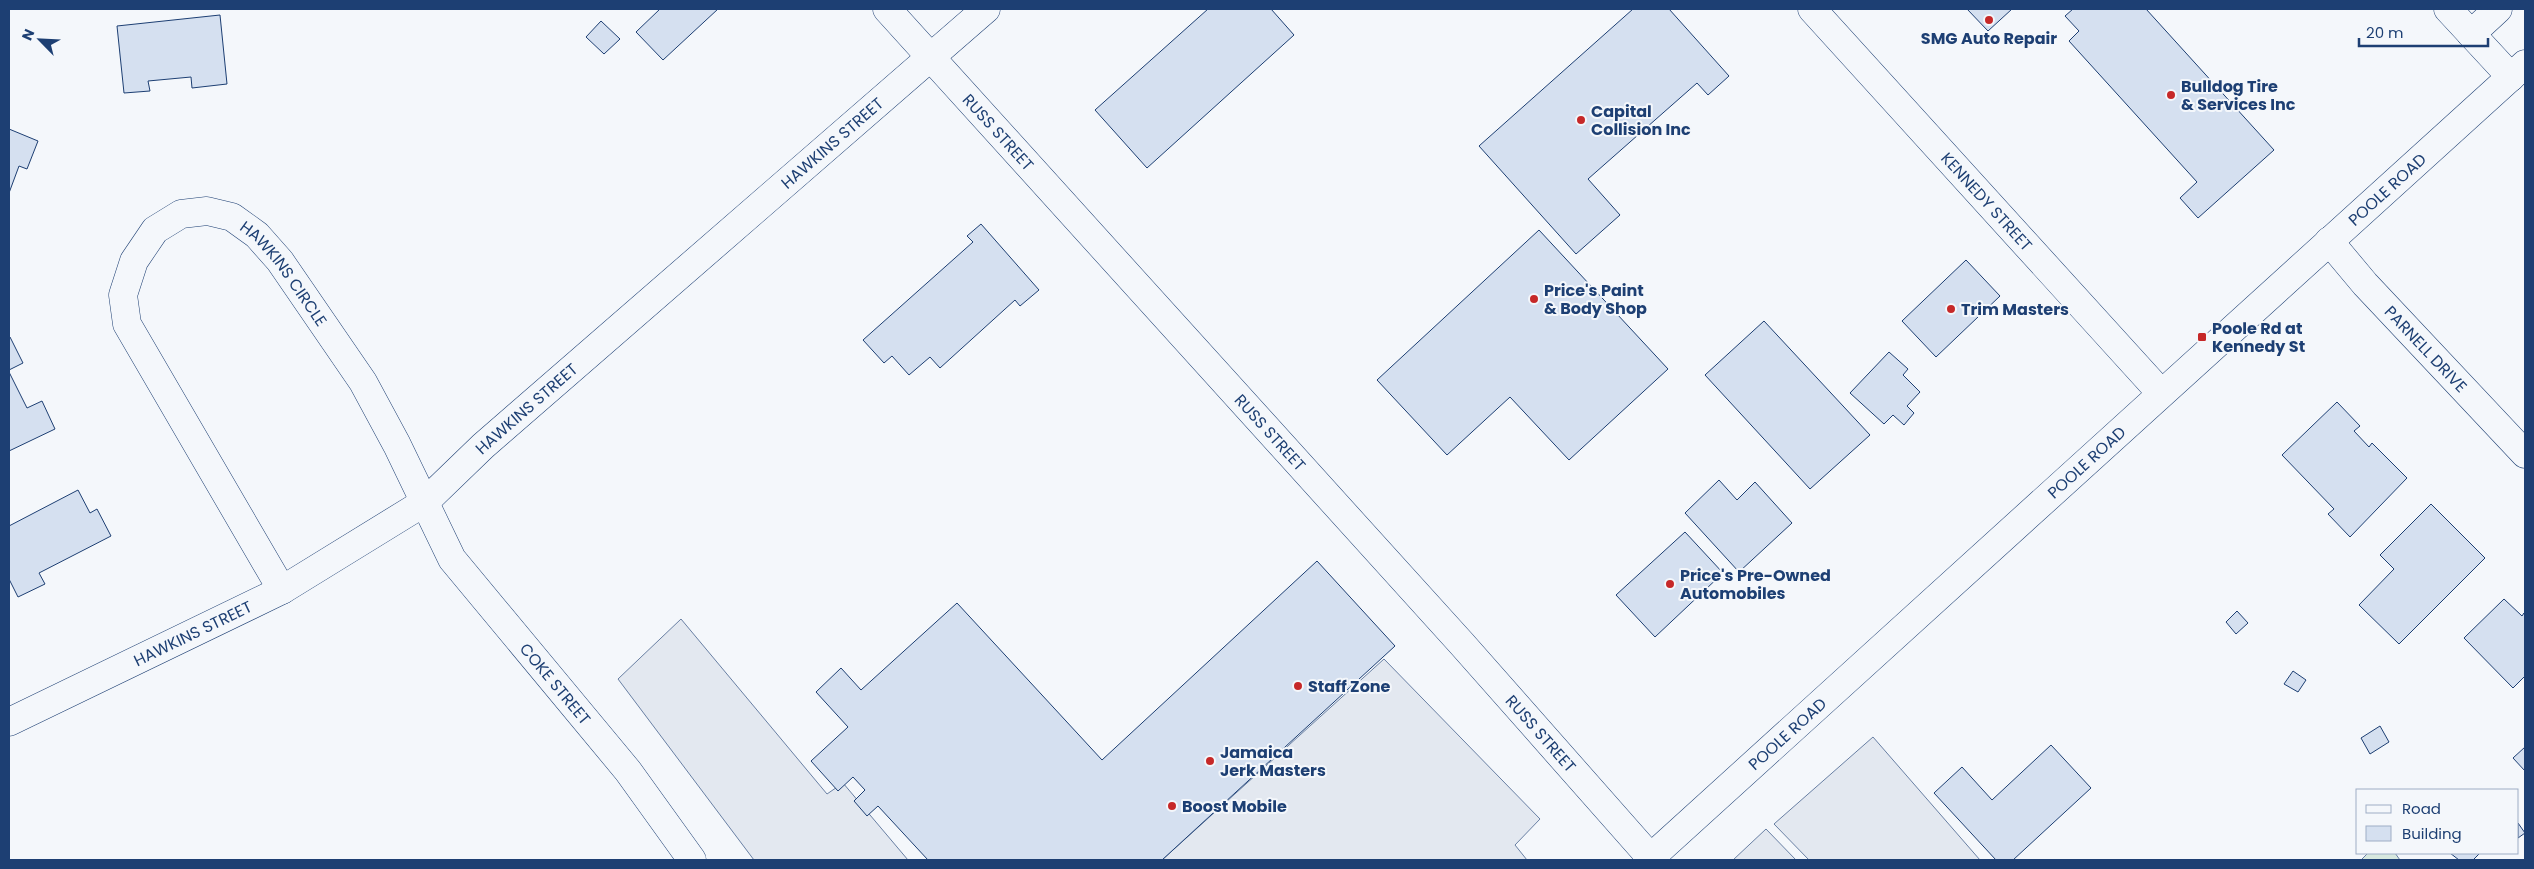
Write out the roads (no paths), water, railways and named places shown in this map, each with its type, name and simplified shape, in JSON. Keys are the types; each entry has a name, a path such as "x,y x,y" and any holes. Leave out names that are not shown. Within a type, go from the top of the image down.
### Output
{"street":[{"name":"RUSS STREET","path":"887,9 1462,644 1650,859"},
{"name":"HAWKINS STREET","path":"9,722 282,590 425,502 483,446 986,9"},
{"name":"KENNEDY STREET","path":"1812,9 2162,393"},
{"path":"2448,9 2471,34 2518,71"},
{"path":"2471,34 2498,9"},
{"name":"POOLE ROAD","path":"1650,859 2518,71"},
{"name":"HAWKINS CIRCLE","path":"282,590 140,350 127,324 123,295 134,261 155,230 181,214 207,211 232,217 257,235 280,261 362,382 425,502"},
{"name":"PARNELL DRIVE","path":"2329,241 2366,284 2525,454"},
{"name":"COKE STREET","path":"425,502 452,559 628,771 692,860"}],"place":[{"name":"SMG Auto Repair","path":"1989,20"},
{"name":"Bulldog Tire & Services Inc","path":"2171,95"},
{"name":"Capital Collision Inc","path":"1581,120"},
{"name":"Price's Paint & Body Shop","path":"1534,299"},
{"name":"Trim Masters","path":"1951,309"},
{"name":"Poole Rd at Kennedy St","path":"2202,337"},
{"name":"Price's Pre-Owned Automobiles","path":"1670,584"},
{"name":"Staff Zone","path":"1298,686"},
{"name":"Jamaica Jerk Masters","path":"1210,761"},
{"name":"Boost Mobile","path":"1172,806"}]}
